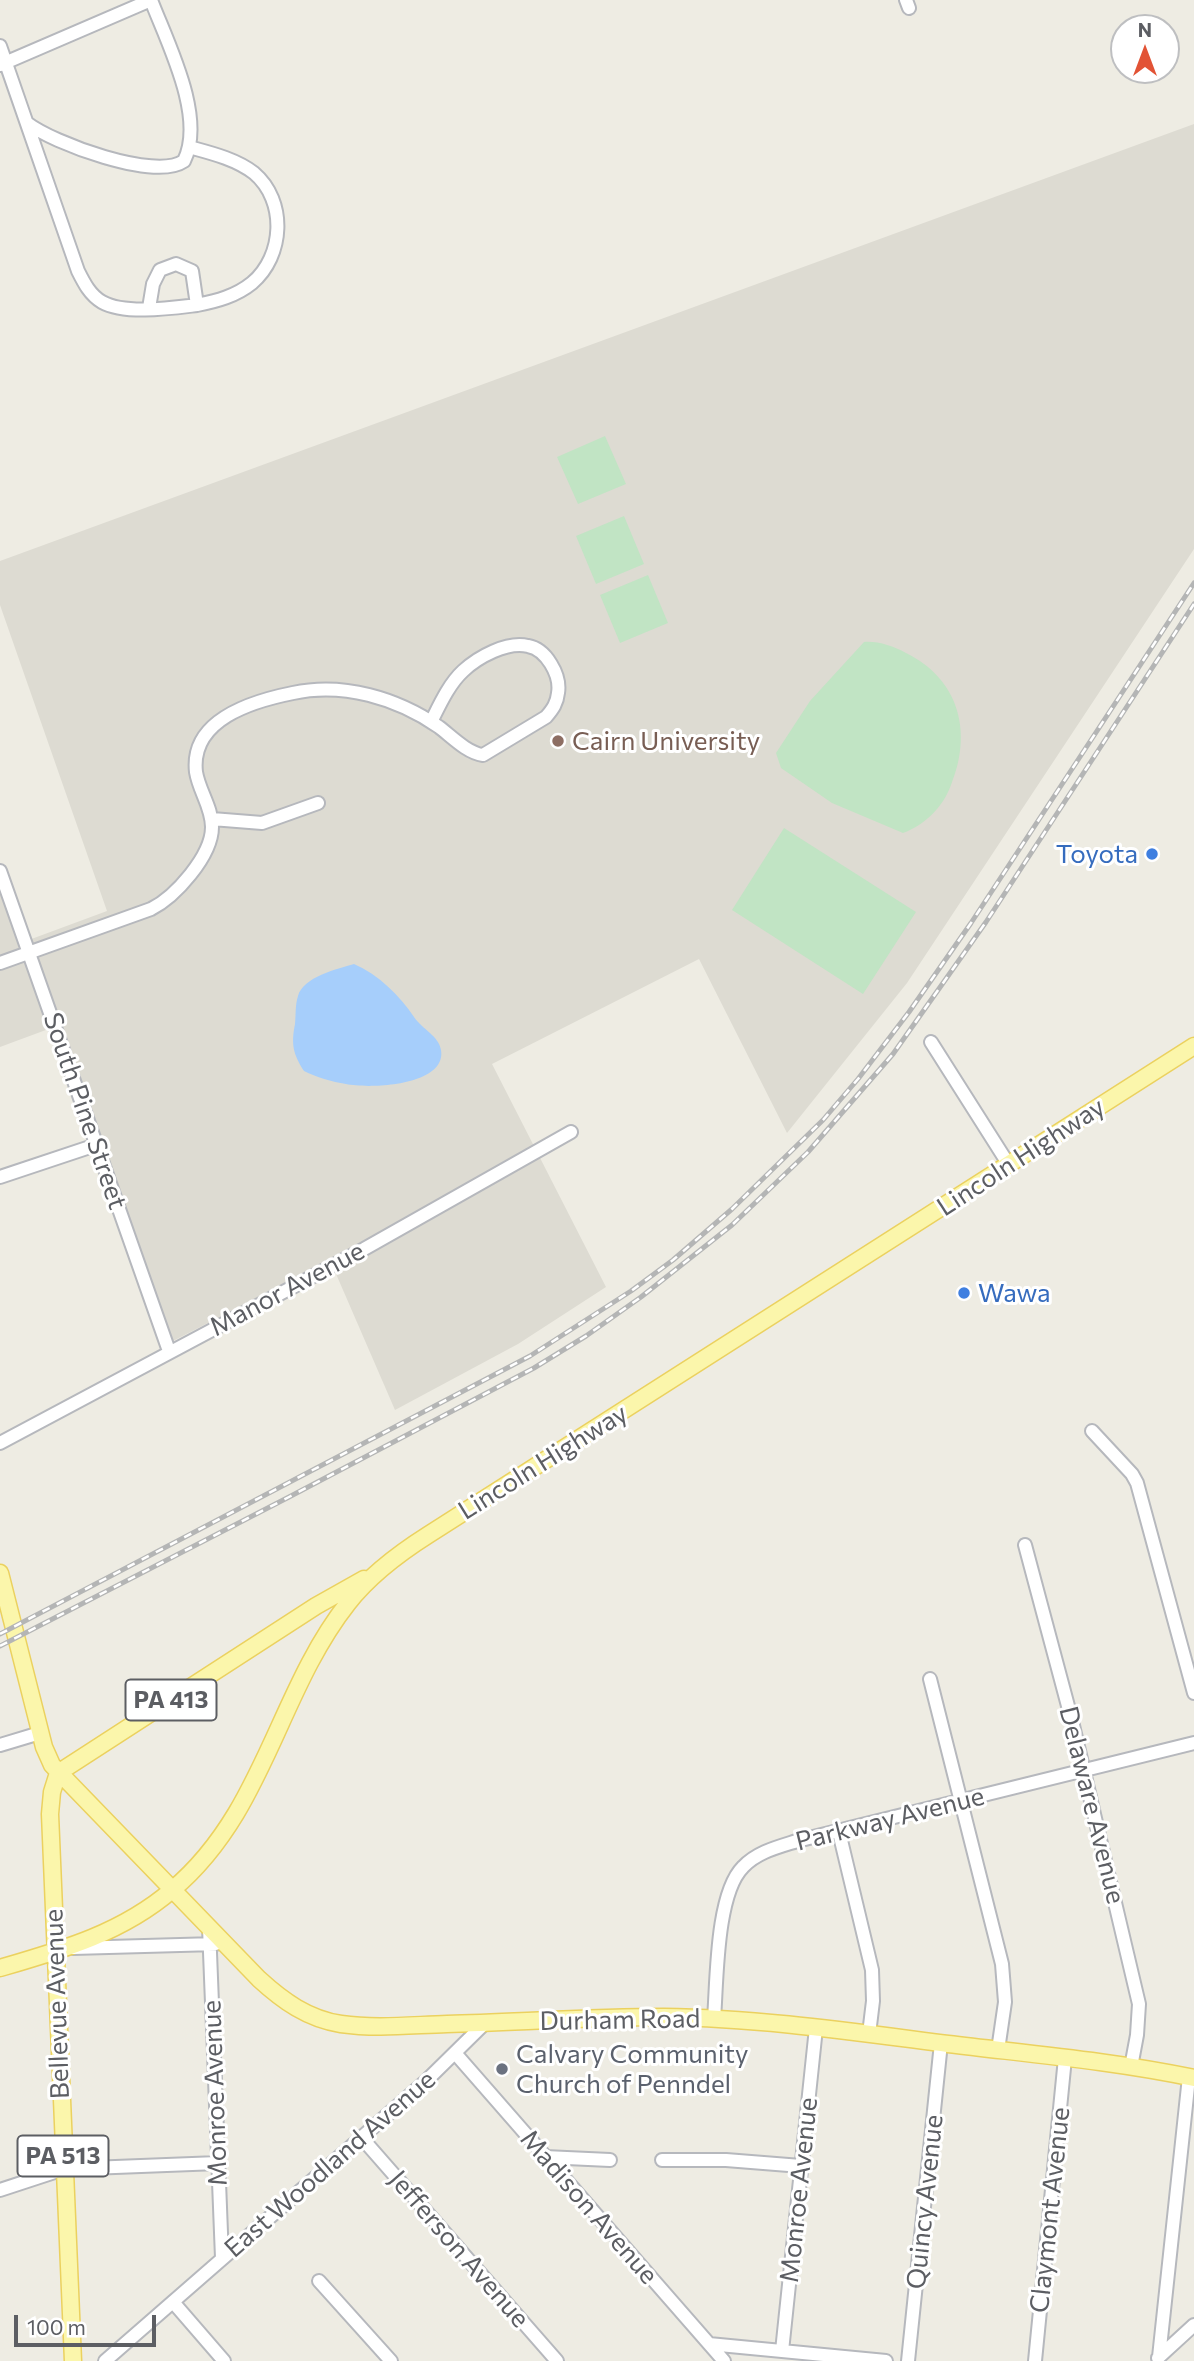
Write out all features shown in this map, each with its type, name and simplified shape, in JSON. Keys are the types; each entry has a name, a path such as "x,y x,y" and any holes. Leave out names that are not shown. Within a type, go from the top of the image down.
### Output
{"main road":[{"name":"Lincoln Highway","path":"0,1968 61,1950 124,1923 173,1890 206,1857 228,1828 248,1794 323,1641 348,1603 376,1573 428,1535 1194,1046"},
{"name":"Durham Road","path":"0,1573 40,1733 47,1757 58,1773 209,1927 217,1944 283,2000 325,2021 377,2026 640,2018 714,2019 869,2034 1192,2077"},
{"name":"PA 413","path":"58,1773 316,1606 376,1573"},
{"name":"Bellevue Avenue","path":"58,1773 52,1792 50,1814 61,1950 64,2169 74,2361"}],"street":[{"path":"3,64 151,0 187,101 190,113 189,147 187,156 181,163 145,165 69,146 26,123"},
{"path":"0,46 3,64 84,284 105,304 149,309 197,305 234,295 254,282 267,267 274,249 278,225 272,195 253,172 232,161 189,147"},
{"path":"149,309 153,284 160,270 176,264 192,271 197,305"},
{"path":"0,963 162,904 177,891 194,870 208,845 212,831 212,819 196,773 199,746 205,734 221,719 238,709 270,697 300,691 360,693 407,708 478,755 487,753 546,717 554,708 559,691 555,673 545,656 537,649 517,644 505,647 475,662 462,672 431,722"},
{"path":"212,819 262,823 318,803"},
{"name":"South Pine Street","path":"0,871 169,1351"},
{"path":"931,1042 1009,1165"},
{"name":"Manor Avenue","path":"0,1443 364,1249 571,1132"},
{"path":"0,1177 96,1145"},
{"path":"1092,1431 1132,1474 1137,1483 1194,1693"},
{"name":"Delaware Avenue","path":"1025,1545 1084,1771 1139,2004 1137,2035 1130,2067"},
{"path":"930,1679 1002,1964 1005,2002 998,2050"},
{"path":"0,1745 40,1733"},
{"name":"Parkway Avenue","path":"714,2019 725,1904 736,1876 747,1863 775,1848 1194,1743"},
{"path":"839,1832 872,1970 873,2001 869,2034"},
{"path":"61,1950 217,1944"},
{"name":"Monroe Avenue","path":"217,1944 218,2163 222,2258"},
{"name":"East Woodland Avenue","path":"105,2361 425,2082 485,2023"},
{"name":"Monroe Avenue","path":"782,2351 816,2028"},
{"name":"Quincy Avenue","path":"908,2361 941,2043"},
{"name":"Madison Avenue","path":"455,2053 724,2361"},
{"name":"Claymont Avenue","path":"1035,2361 1065,2058"},
{"path":"1157,2359 1192,2077"},
{"name":"Jefferson Avenue","path":"360,2137 557,2361"},
{"path":"545,2157 610,2160"},
{"path":"662,2160 726,2160 802,2166"},
{"path":"0,2190 64,2169 218,2163"},
{"path":"319,2281 391,2361"},
{"path":"173,2302 224,2361"},
{"path":"1157,2359 1194,2325"},
{"path":"709,2344 887,2361"}],"shaded area":[{"name":"Cairn University","path":"1194,124 1194,549 907,983 787,1133 699,959 492,1064 606,1287 518,1344 395,1410 330,1260 171,1342 62,1024 0,1047 0,877 26,941 107,911 0,605 0,561"}],"green space":[{"path":"605,436 626,484 578,504 557,457"},
{"path":"624,516 644,564 596,584 576,536"},
{"path":"648,575 668,623 620,643 600,595"},
{"path":"864,642 891,646 924,664 949,692 957,709 961,746 958,765 948,793 926,820 903,833 832,803 781,768 776,753 810,701"},
{"path":"784,828 916,912 863,994 732,910"}],"water":[{"path":"354,964 388,986 440,1045 440,1062 432,1071 420,1078 404,1082 371,1086 335,1082 304,1071 295,1054 293,1043 296,1006 301,989 313,979"}],"railway":[{"path":"0,1634 530,1356 631,1291 673,1260 732,1209 823,1120 909,1012 971,923 1194,583"},
{"path":"0,1646 534,1368 641,1297 732,1225 808,1152 893,1054 986,922 1194,604"}],"place":[{"name":"Cairn University","path":"558,741"},
{"name":"Toyota","path":"1152,854"},
{"name":"Wawa","path":"964,1293"},
{"name":"Calvary Community Church of Penndel","path":"502,2069"}]}
